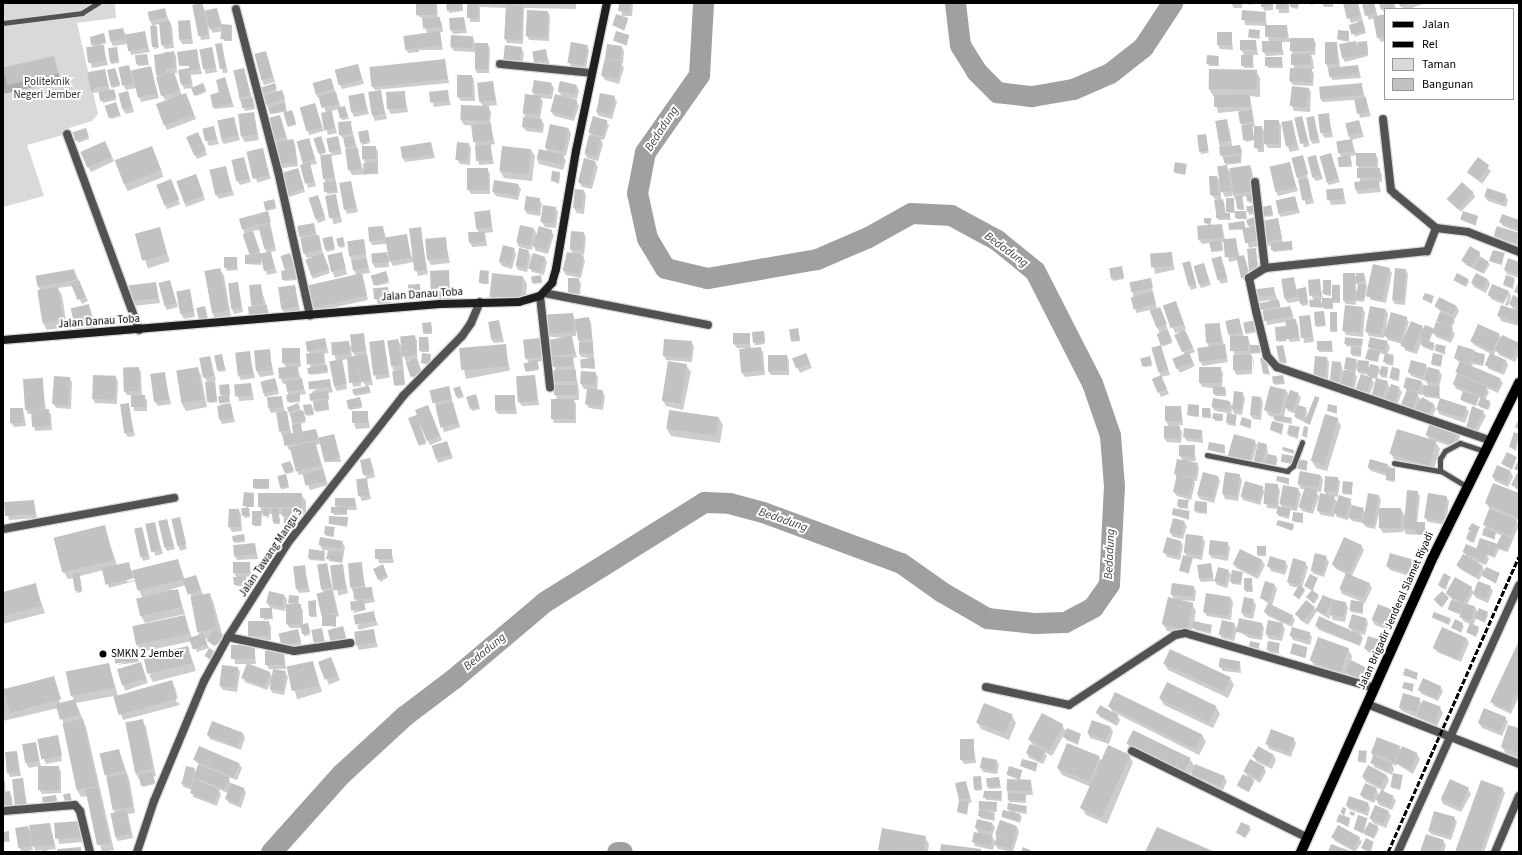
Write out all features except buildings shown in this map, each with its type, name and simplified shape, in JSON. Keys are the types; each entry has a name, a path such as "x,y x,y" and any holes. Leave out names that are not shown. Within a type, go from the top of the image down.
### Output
{"main road":[{"path":"542,294 552,283 556,269 576,151 607,3"},
{"name":"Jalan Danau Toba","path":"3,340 480,302 519,302 542,294"},
{"name":"Jalan Brigadir Jenderal Slamet Riyadi","path":"1301,852 1374,688 1467,487 1489,440 1519,383"}],"street":[{"path":"236,9 278,171 310,315"},
{"path":"500,64 592,73"},
{"path":"1383,119 1392,190 1436,228 1468,232 1519,252"},
{"path":"67,134 138,330"},
{"path":"1256,182 1265,268"},
{"path":"1436,228 1427,251 1265,268 1250,276 1249,282 1267,356 1272,364 1489,440"},
{"path":"550,387 542,294 708,325"},
{"name":"Jalan Tawang Mangu 3","path":"137,852 154,801 204,681 228,637 306,519 403,396 462,336 480,302"},
{"path":"3,529 174,498"},
{"path":"1398,852 1519,585"},
{"path":"986,687 1069,705 1175,636 1184,633 1374,688"},
{"path":"228,637 294,651 350,643"},
{"path":"1367,704 1519,764"},
{"path":"1132,751 1308,838"},
{"path":"1495,852 1519,796"},
{"path":"3,812 75,805 80,811 90,852"}],"lane":[{"path":"3,24 82,12 98,3"},
{"path":"1207,455 1287,471 1293,466 1302,443"},
{"path":"1440,471 1440,459 1450,446 1460,443 1484,451"},
{"path":"1394,463 1440,471 1467,487"}],"green space":[{"name":"Politeknik Negeri Jember","path":"3,3 115,3 116,18 77,23 98,114 92,121 66,129 63,135 27,145 44,196 3,207"}],"waterway":[{"name":"Bedadung","path":"271,852 341,774 404,716 453,679 544,602 704,502 729,503 763,512 901,563 942,592 987,618 1034,623 1065,622 1093,607 1109,584 1114,486 1110,435 1092,383 1035,271 997,240 951,215 911,213 868,237 817,259 707,278 665,268 647,238 637,193 645,152 699,75 703,3"},
{"name":"Bedadung","path":"955,3 960,45 976,71 997,92 1032,96 1073,89 1110,73 1143,47 1172,3"},
{"name":"Bedadung","path":"617,852 622,852"}],"railway":[{"path":"1388,852 1519,557"}],"place":[{"name":"SMKN 2 Jember","path":"103,654"}]}
